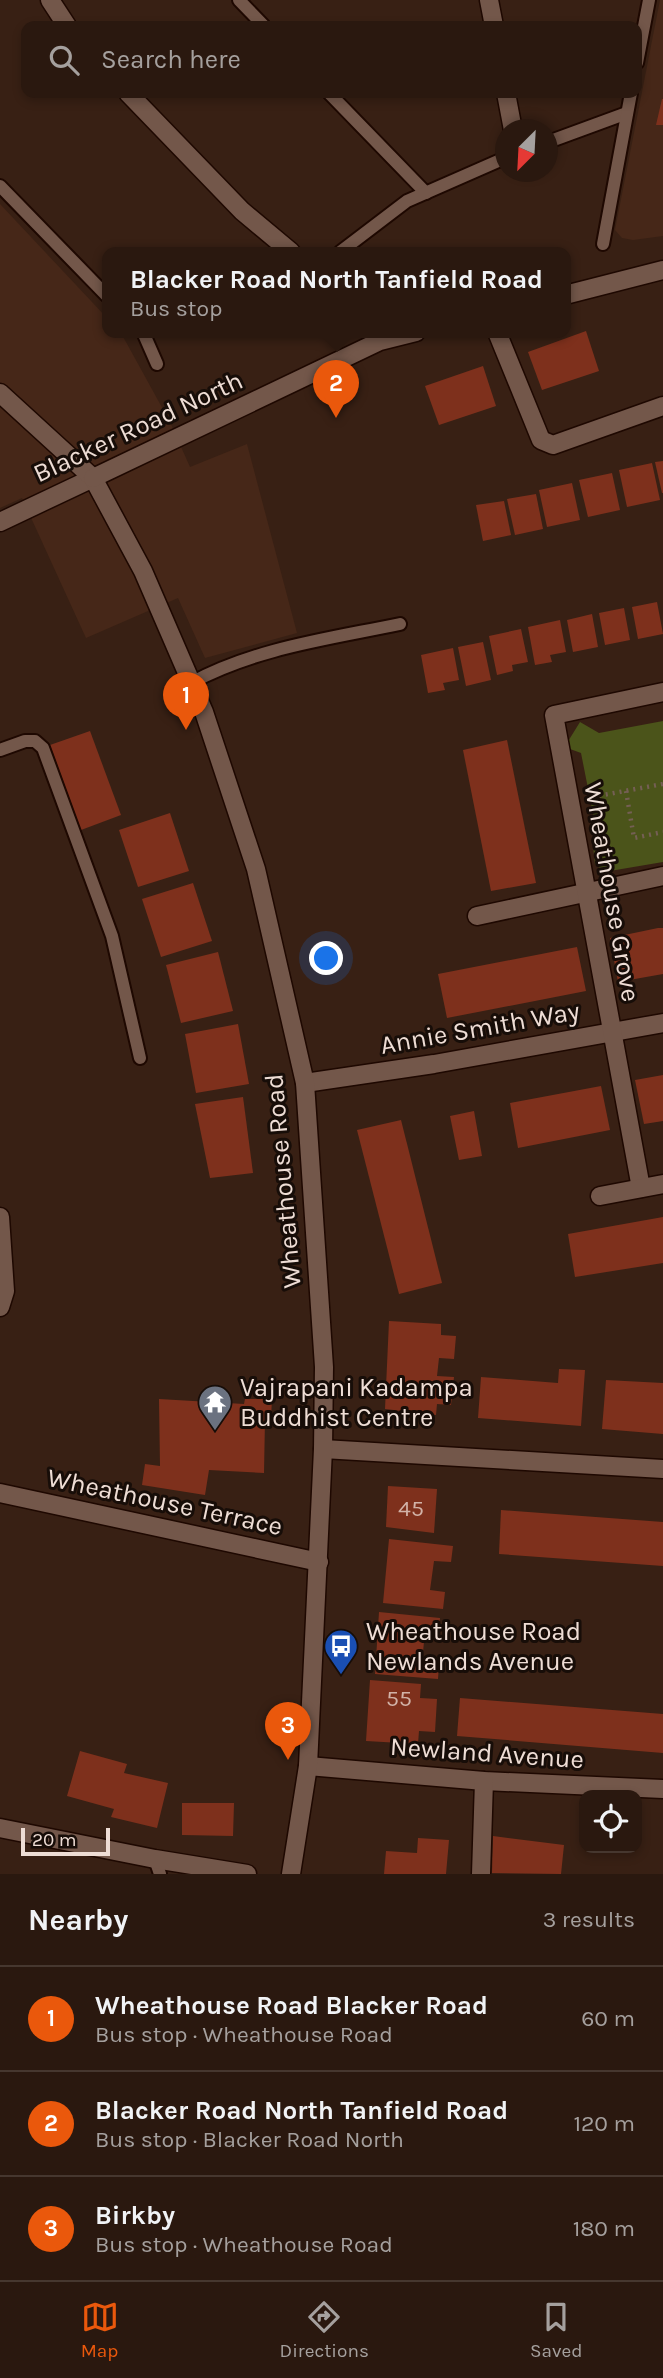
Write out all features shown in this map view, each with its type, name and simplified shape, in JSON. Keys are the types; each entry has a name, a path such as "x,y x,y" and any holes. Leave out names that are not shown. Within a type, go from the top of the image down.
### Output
{"street":[{"path":"50,0 64,21"},
{"path":"489,0 493,21"},
{"path":"133,98 242,211 285,247"},
{"path":"507,98 511,119"},
{"path":"571,293 663,270"},
{"name":"Blacker Road North","path":"0,522 374,338"},
{"path":"499,338 541,440 553,445 663,406"},
{"name":"Wheathouse Road","path":"0,393 93,478 143,571 204,712 256,869 305,1083 324,1367 323,1449 308,1766 291,1874"},
{"name":"Wheathouse Grove","path":"641,1188 554,715 663,692"},
{"path":"477,916 663,876"},
{"name":"Annie Smith Way","path":"305,1083 434,1064 663,1023"},
{"path":"600,1195 663,1184"},
{"path":"0,1217 5,1291 0,1307"},
{"path":"323,1449 663,1469"},
{"name":"Wheathouse Terrace","path":"0,1493 319,1562"},
{"name":"Newland Avenue","path":"308,1766 484,1781 663,1789"},
{"path":"481,1874 484,1781"},
{"path":"0,1828 158,1867 247,1874"}],"lane":[{"path":"239,0 259,21"},
{"path":"642,37 649,0"},
{"path":"334,98 426,193"},
{"path":"603,244 630,98"},
{"path":"558,138 627,113"},
{"path":"347,247 407,201 495,163"},
{"path":"0,186 102,291"},
{"path":"146,338 157,363"},
{"path":"191,682 220,667 262,652 400,624"},
{"path":"0,750 25,741 35,741 43,748 112,936 139,1058"}],"path":[{"path":"569,801 663,784"},
{"path":"626,791 634,838 663,832"}],"shaded area":[{"path":"660,0 663,0 663,236 633,240 622,238 615,230"},
{"path":"0,204 102,313 102,338 124,338 170,422 190,467 247,444 297,633 205,658 178,598 86,638 22,498 0,508"}],"green space":[{"path":"663,721 663,862 604,872 595,864 593,846 599,844 581,753 570,749 567,743 580,722 599,733"}],"building":[{"path":"662,99 663,125 656,125"},
{"path":"586,331 599,371 542,390 528,352"},
{"path":"483,366 496,406 439,425 425,386"},
{"path":"663,461 663,493 662,493 655,462"},
{"path":"652,463 660,500 627,507 619,470"},
{"path":"612,473 620,510 588,517 579,480"},
{"path":"572,483 580,520 547,527 539,490"},
{"path":"536,494 543,529 515,535 507,499"},
{"path":"504,501 511,535 483,541 476,505"},
{"path":"657,602 663,634 638,639 632,607"},
{"path":"624,608 630,640 605,645 599,613"},
{"path":"592,614 598,647 573,652 567,620"},
{"path":"560,620 566,652 550,655 552,662 535,665 528,627"},
{"path":"521,629 528,662 512,665 513,671 497,675 489,636"},
{"path":"483,642 491,680 466,686 458,647"},
{"path":"453,648 459,680 443,683 445,690 428,693 421,655"},
{"path":"90,731 121,815 81,830 50,745"},
{"path":"507,740 536,883 491,891 463,750"},
{"path":"170,813 189,871 138,887 119,830"},
{"path":"193,883 212,941 161,957 142,899"},
{"path":"663,928 663,974 618,982 610,938"},
{"path":"577,947 586,991 447,1018 438,974"},
{"path":"218,952 233,1011 181,1023 166,965"},
{"path":"238,1024 249,1084 196,1093 185,1034"},
{"path":"663,1075 663,1121 644,1124 635,1080"},
{"path":"601,1086 610,1130 518,1148 510,1103"},
{"path":"243,1097 253,1173 210,1178 195,1104"},
{"path":"474,1111 482,1156 459,1160 450,1116"},
{"path":"401,1120 442,1283 399,1294 357,1130"},
{"path":"663,1217 663,1263 575,1277 568,1234"},
{"path":"389,1321 441,1324 441,1335 456,1336 454,1359 439,1358 437,1376 454,1377 451,1405 437,1404 436,1415 385,1409"},
{"path":"559,1369 585,1370 581,1426 478,1418 481,1377 558,1383"},
{"path":"606,1380 663,1383 663,1434 602,1429"},
{"path":"159,1399 244,1404 245,1399 272,1399 271,1418 265,1419 264,1473 209,1470 205,1495 142,1485 145,1464 160,1466"},
{"path":"388,1486 437,1489 434,1533 386,1527"},
{"path":"501,1510 663,1522 663,1566 499,1554"},
{"path":"389,1539 453,1546 451,1562 434,1561 430,1590 445,1592 443,1609 383,1603"},
{"path":"379,1612 440,1618 439,1632 425,1631 422,1663 439,1665 438,1679 375,1674"},
{"path":"370,1680 421,1684 420,1698 437,1699 435,1732 419,1731 418,1744 366,1741"},
{"path":"460,1698 663,1714 663,1753 457,1736"},
{"path":"80,1751 127,1764 124,1773 168,1783 157,1828 111,1817 114,1809 67,1796"},
{"path":"182,1803 234,1803 233,1836 182,1835"},
{"path":"493,1836 564,1845 561,1874 492,1873"},
{"path":"418,1838 449,1840 446,1874 384,1874 386,1851 417,1853"}],"place":[{"name":"Blacker Road North Tanfield Road","path":"336,418"},
{"name":"Wheathouse Road Blacker Road","path":"186,730"},
{"name":"Vajrapani Kadampa Buddhist Centre","path":"215,1432"},
{"name":"Wheathouse Road Newlands Avenue","path":"341,1676"},
{"name":"Birkby","path":"288,1760"}]}
